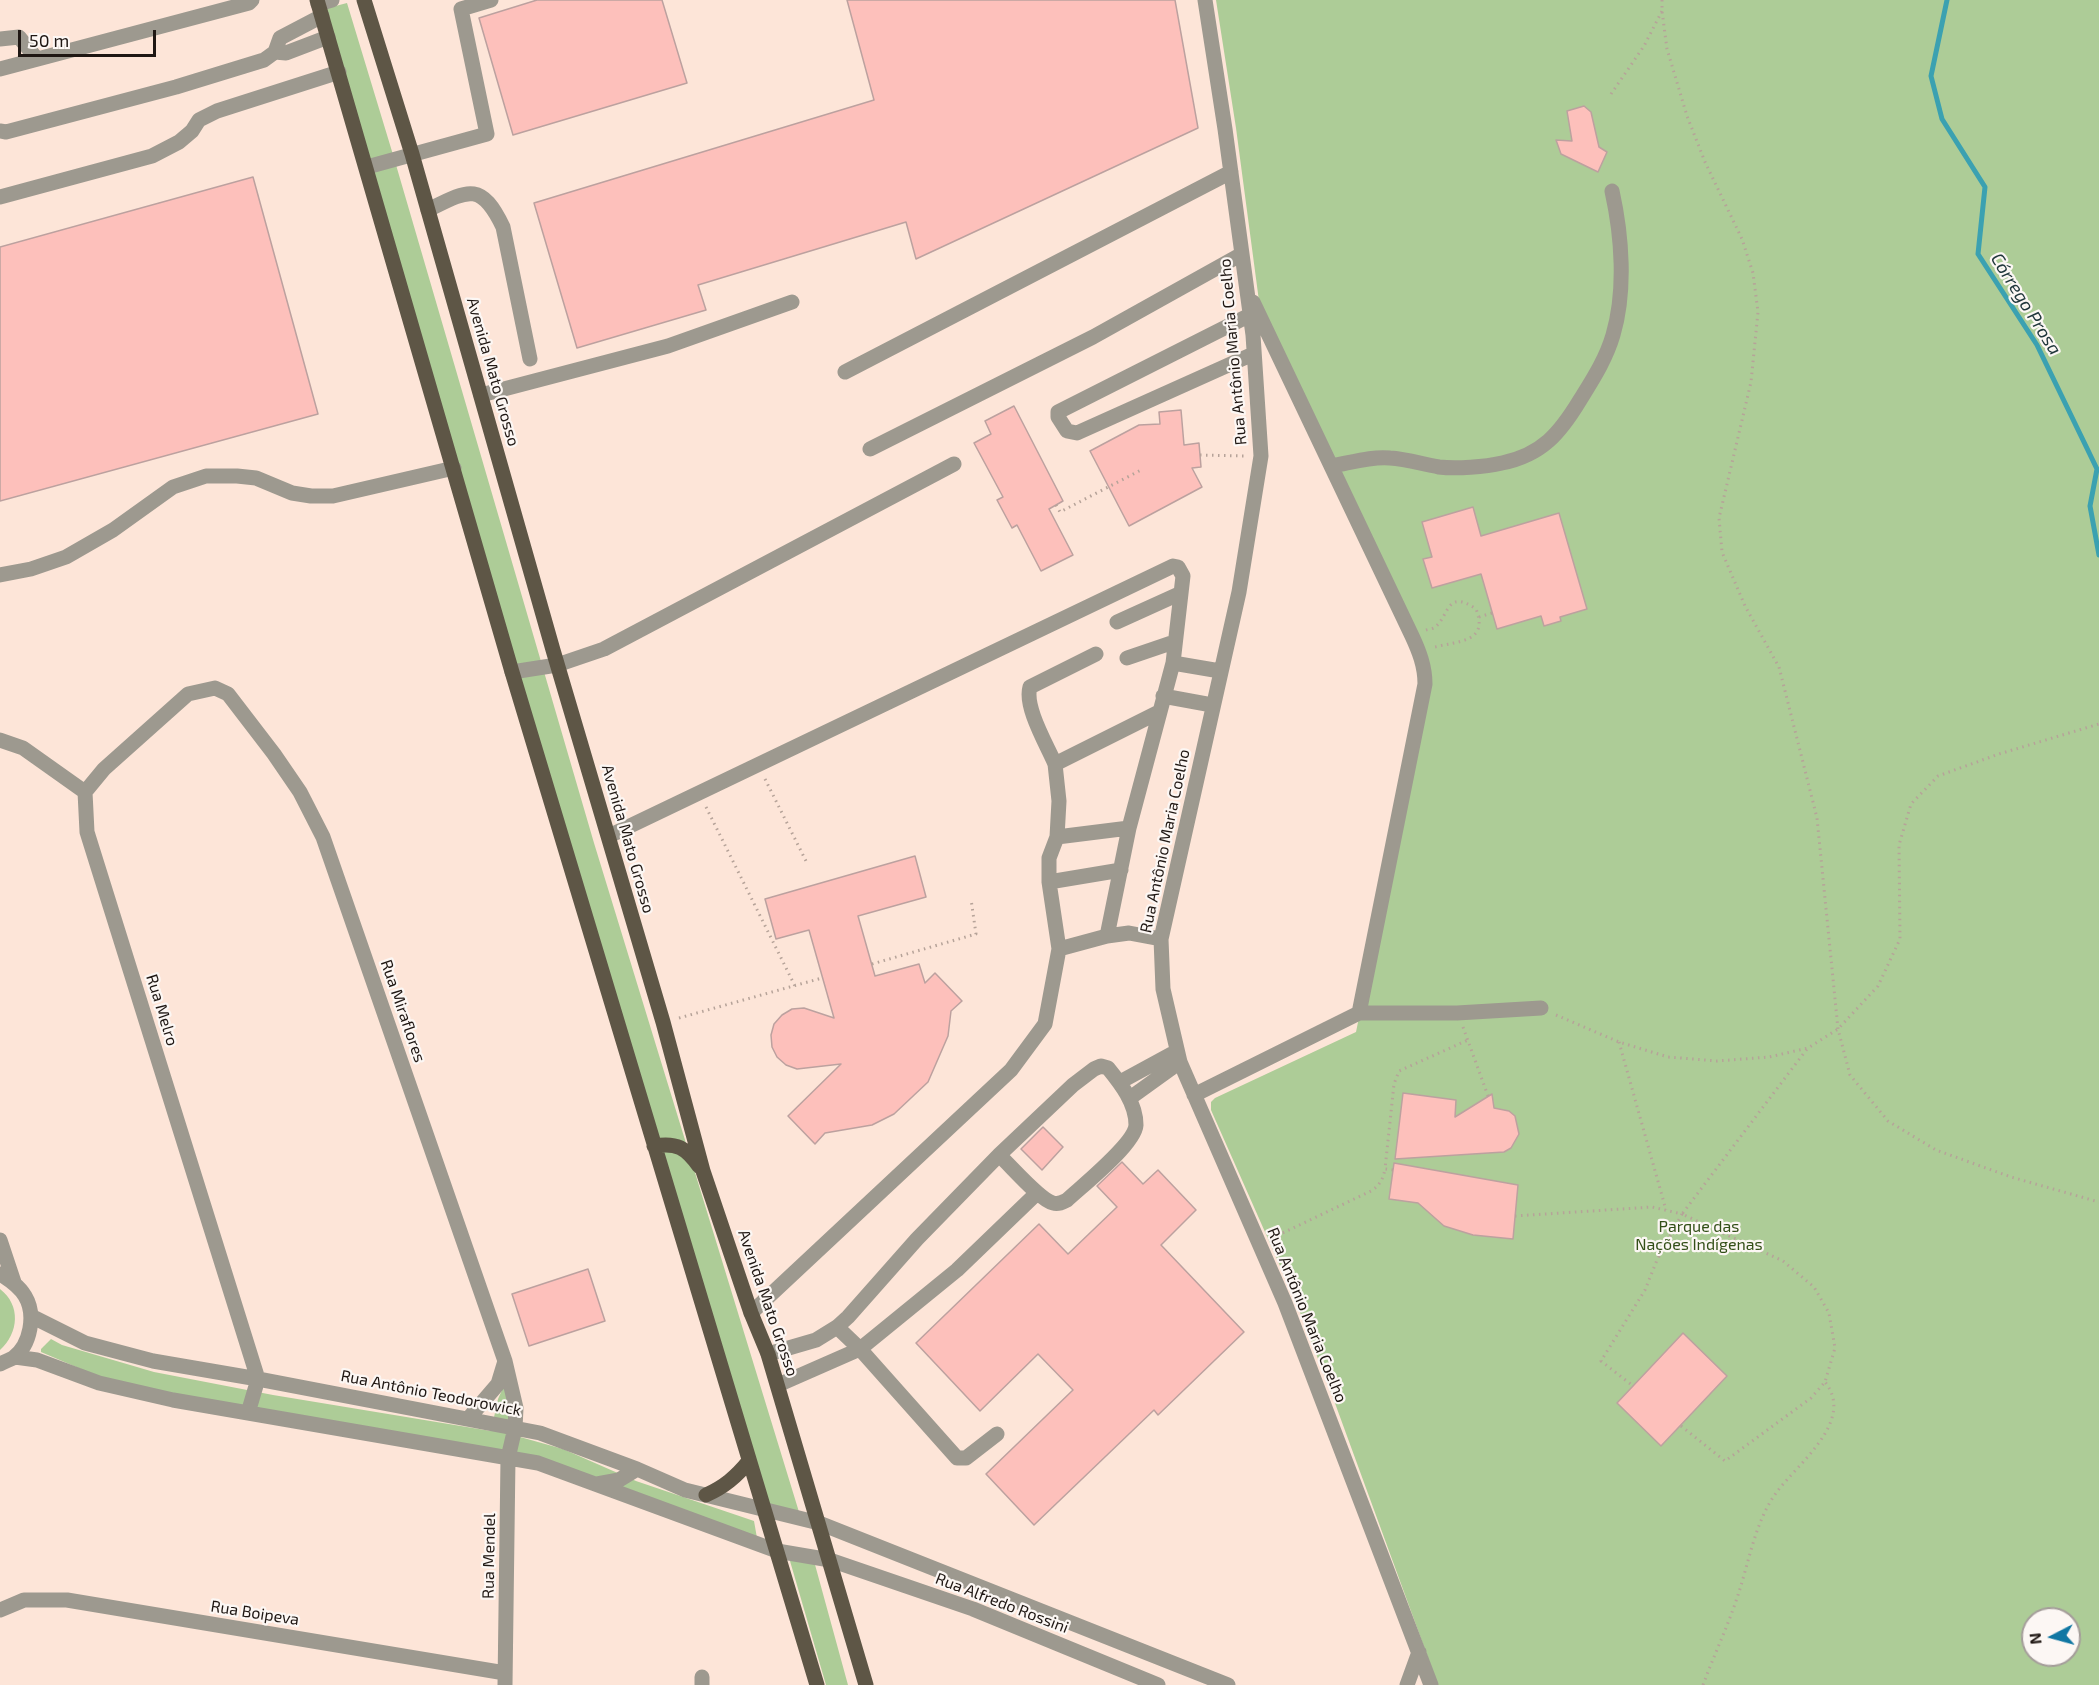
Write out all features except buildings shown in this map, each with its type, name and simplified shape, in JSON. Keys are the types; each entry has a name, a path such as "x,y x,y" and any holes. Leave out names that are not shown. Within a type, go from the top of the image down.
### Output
{"main road":[{"name":"Avenida Mato Grosso","path":"364,0 412,154 557,665 663,1022 703,1171 778,1385 866,1685"},
{"path":"323,5 328,37 512,672 817,1685"},
{"path":"654,1146 667,1144 678,1146 688,1152 703,1171"},
{"path":"706,1496 737,1477 749,1461"}],"street":[{"path":"0,69 249,3 252,0"},
{"path":"367,167 487,134 461,9 490,0"},
{"name":"Rua Antônio Maria Coelho","path":"1205,0 1250,315 1261,456 1239,592 1161,939 1163,989 1178,1057 1285,1303 1431,1685"},
{"path":"0,131 6,132 176,87 264,60 274,52 280,38 323,5"},
{"path":"0,39 19,37 38,59"},
{"path":"274,52 286,53 328,37"},
{"path":"0,198 152,156 179,142 192,131 200,120 217,111 339,72"},
{"path":"845,372 1231,172"},
{"path":"1331,466 1383,458 1442,467 1501,464 1525,457 1550,442 1566,423 1599,368 1613,336 1619,304 1621,240 1612,191"},
{"path":"428,210 456,196 471,194 484,197 493,207 503,227 530,359"},
{"path":"870,449 1093,337 1242,254"},
{"path":"1246,288 1419,651 1425,672 1425,684 1359,1013"},
{"path":"481,395 668,346 792,302"},
{"path":"1250,315 1058,412 1058,417 1067,431 1077,433 1253,354"},
{"path":"512,672 557,665 604,649 954,464"},
{"path":"0,575 31,569 66,557 113,530 174,487 206,476 256,478 292,492 311,496 333,496 454,468"},
{"path":"609,836 1173,566 1181,569 1183,576 1173,663 1129,828 1107,936"},
{"path":"1118,622 1181,593"},
{"path":"1127,657 1174,642"},
{"path":"751,1313 1011,1070 1045,1024 1059,949 1049,882 1049,858 1057,837 1059,801 1055,764 1032,712 1028,694 1030,687 1096,654"},
{"path":"1173,663 1220,671"},
{"name":"Rua Miraflores","path":"86,792 104,769 189,694 214,688 228,694 300,792 323,837 505,1361 515,1398 515,1428"},
{"path":"1163,696 1212,705"},
{"path":"1055,764 1159,712"},
{"path":"0,740 23,748 86,792"},
{"name":"Rua Melro","path":"86,792 87,832 258,1379"},
{"path":"1057,837 1129,828"},
{"path":"1049,882 1121,870"},
{"path":"1059,949 1107,936 1129,933 1161,939"},
{"path":"1194,1095 1359,1013 1457,1013 1541,1008"},
{"path":"1120,1082 1178,1057"},
{"path":"1130,1098 1178,1057"},
{"path":"768,1354 816,1340 837,1327 999,1155 1073,1085 1094,1069 1101,1066 1108,1068 1130,1098 1136,1126 1129,1143 1067,1200 1058,1204 1052,1203 1037,1193 999,1155"},
{"path":"778,1385 860,1349 957,1270 1037,1193"},
{"path":"0,1240 14,1282 26,1298 31,1316 28,1339 15,1357 0,1364"},
{"path":"0,1274 14,1282"},
{"name":"Rua Antônio Teodorowick","path":"31,1316 85,1342 153,1361 540,1433 637,1469 685,1490 819,1523 1228,1685"},
{"path":"837,1327 860,1349 957,1458 962,1460 966,1458 997,1434"},
{"path":"15,1357 37,1360 109,1386 173,1400 538,1463 777,1551"},
{"path":"468,1419 498,1384 505,1361"},
{"path":"249,1413 258,1379"},
{"name":"Rua Mendel","path":"505,1679 508,1458 515,1428"},
{"path":"594,1484 619,1480 637,1469"},
{"name":"Rua Alfredo Rossini","path":"777,1551 830,1560 973,1609 1158,1685"},
{"name":"Rua Boipeva","path":"0,1610 24,1600 67,1600 505,1679"},
{"path":"1407,1685 1419,1653"}],"path":[{"path":"1662,0 1668,49 1687,116 1705,162 1742,239 1753,273 1758,312 1751,382 1719,518 1722,552 1745,606 1779,667 1817,818 1838,1029 1850,1075 1888,1121 1936,1150 2010,1177 2099,1202"},
{"path":"1611,94 1644,46 1662,11"},
{"path":"1200,455 1261,456"},
{"path":"1056,505 1060,512 1142,470"},
{"path":"1412,636 1436,627 1447,608 1453,603 1469,604 1476,609 1480,625 1477,633 1471,638 1419,651"},
{"path":"1479,616 1492,613"},
{"path":"1541,1008 1619,1042 1668,1057 1717,1061 1769,1057 1808,1048 1838,1029 1878,986 1900,939 1899,845 1911,804 1938,776 1999,754 2099,724"},
{"path":"757,764 807,863"},
{"path":"699,793 795,986"},
{"path":"872,964 976,934 971,899"},
{"path":"663,1022 822,978"},
{"path":"1457,1013 1488,1096"},
{"path":"1259,1244 1378,1186 1385,1169 1394,1084 1399,1071 1468,1040"},
{"path":"1619,1042 1666,1210"},
{"path":"1633,1386 1601,1361 1645,1290 1657,1260 1682,1214 1808,1048"},
{"path":"1385,1169 1393,1170"},
{"path":"1515,1216 1652,1207 1666,1210 1682,1214 1783,1261 1814,1287 1829,1313 1835,1348 1825,1382 1811,1398 1725,1461 1681,1425"},
{"path":"1703,1685 1738,1596 1751,1545 1771,1501 1829,1428 1833,1392 1825,1382"}],"green space":[{"name":"Parque das Nações Indígenas","path":"1216,0 2099,0 2099,1685 1438,1685 1296,1302 1211,1110 1211,1102 1215,1098 1356,1032 1427,684 1259,301"},
{"path":"347,3 594,843 799,1512 769,1504 514,664 324,9"},
{"path":"0,1289 12,1303 15,1319 11,1336 0,1350"},
{"path":"51,1339 62,1345 154,1372 273,1395 491,1431 498,1399 507,1379 513,1435 563,1449 636,1481 754,1521 757,1538 598,1481 173,1396 102,1378 41,1352 41,1349"},
{"path":"790,1561 814,1561 848,1685 826,1685"}],"waterway":[{"name":"Córrego Prosa","path":"1947,0 1931,76 1942,119 1985,187 1978,254 2037,345 2097,469 2090,506 2099,555"}]}
